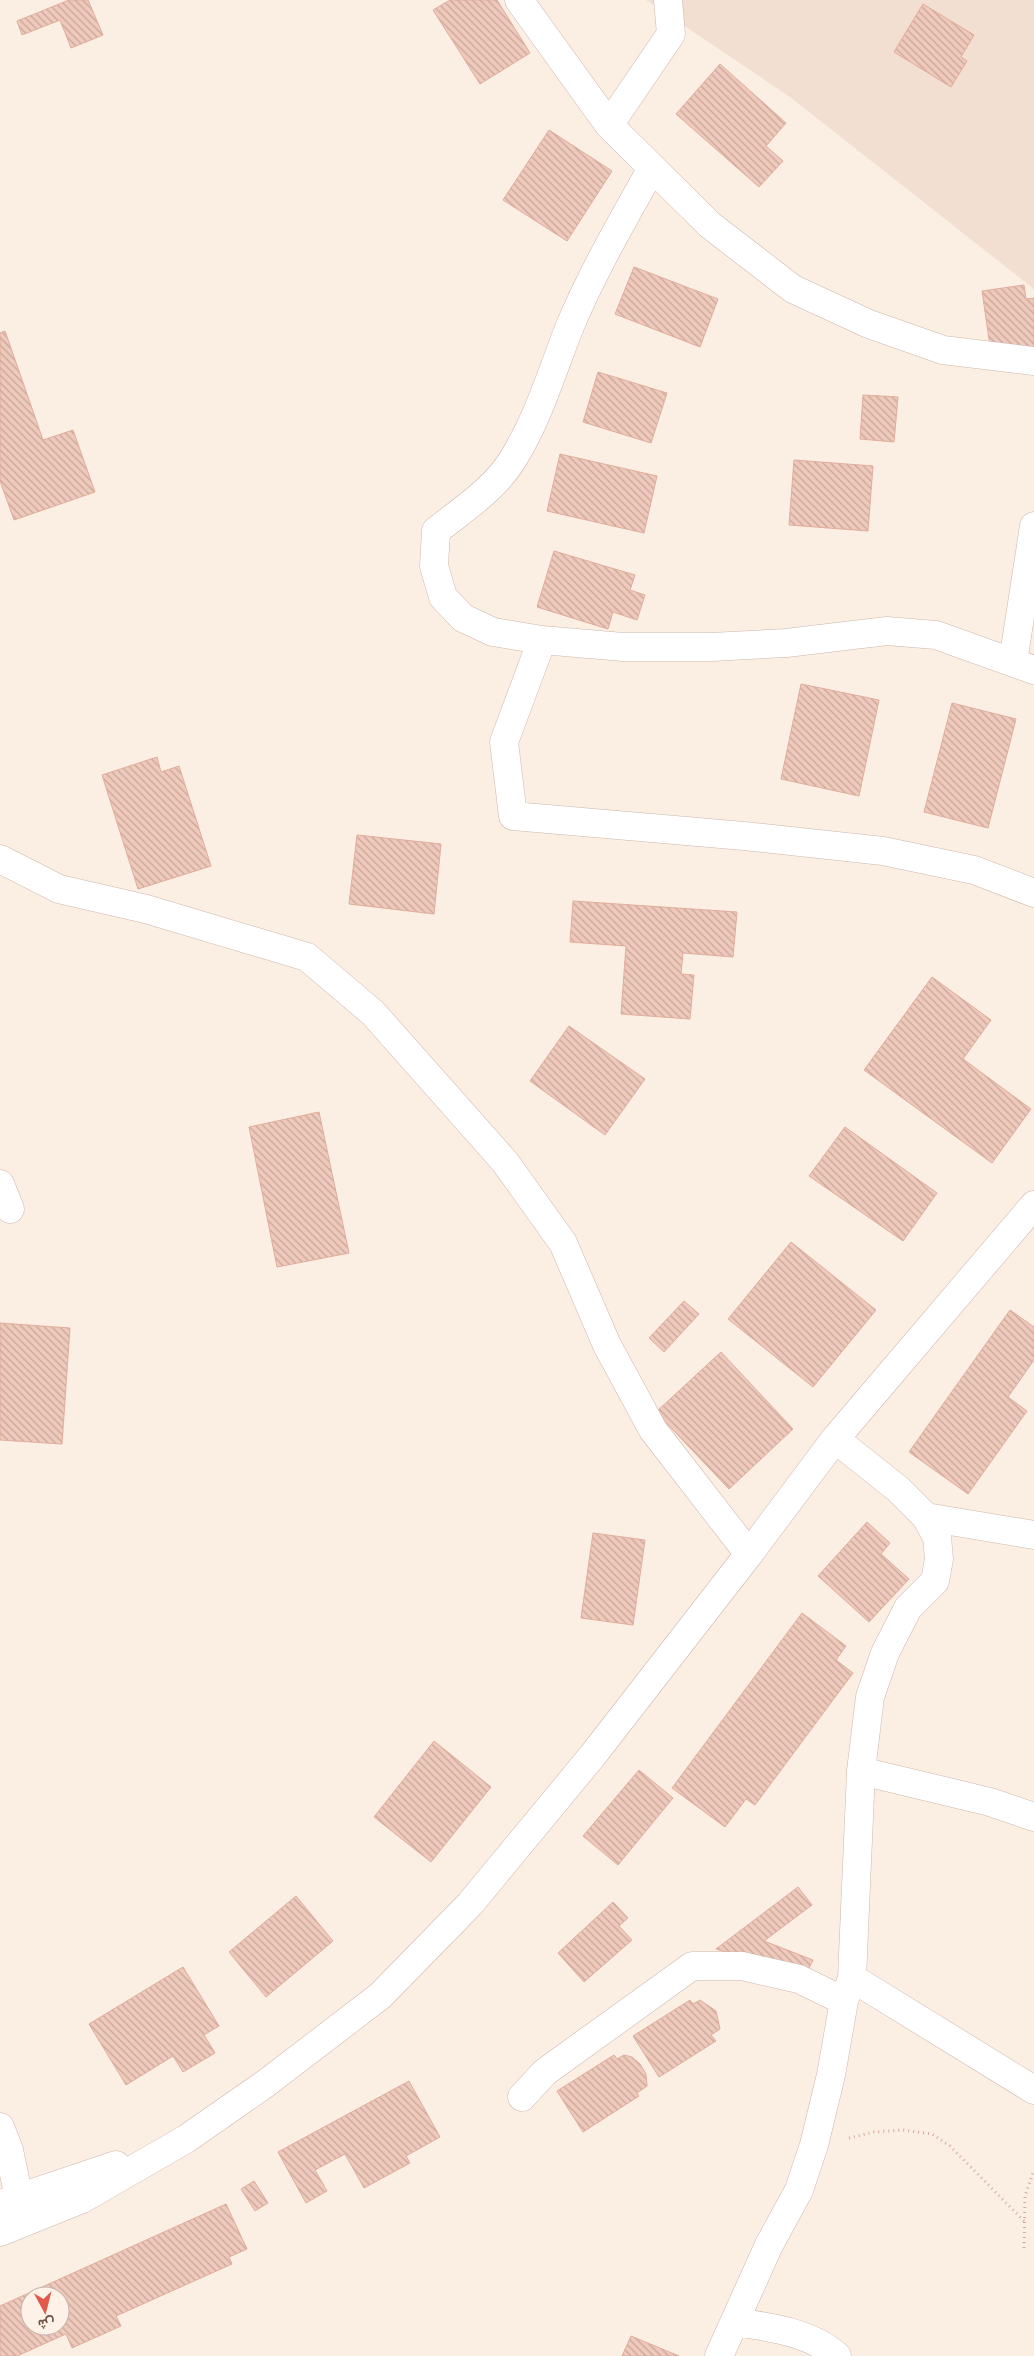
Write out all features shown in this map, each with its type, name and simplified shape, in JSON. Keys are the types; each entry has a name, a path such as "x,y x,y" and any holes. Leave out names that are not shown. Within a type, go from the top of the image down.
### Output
{"street":[{"path":"519,0 609,125 710,225 793,289 870,324 943,350 1034,361"},
{"path":"609,125 671,34 668,0"},
{"path":"652,168 599,263 570,327 544,398 513,460 486,490 436,531 434,566 443,597 463,618 493,632 542,640 623,647 711,647 786,643 887,631 936,635 1024,666 1034,526"},
{"path":"542,640 504,742 513,816 744,836 883,851 974,870 1034,893"},
{"path":"0,859 59,889 146,909 307,957 373,1012 505,1162 563,1243 607,1345 648,1422 749,1554"},
{"path":"0,1184 10,1209"},
{"path":"0,2232 82,2199 186,2139 265,2084 380,1996 470,1904 593,1755 749,1554 835,1439 1034,1205"},
{"path":"718,2356 769,2245 799,2190 814,2145 831,2075 848,1990 861,1771 870,1697 885,1653 908,1608 934,1581 939,1559 936,1537 926,1517 898,1488 835,1439"},
{"path":"926,1517 1034,1535"},
{"path":"861,1771 990,1802 1034,1817"},
{"path":"522,2097 546,2072 692,1966 742,1966 848,1990 1034,2090"},
{"path":"0,2127 10,2150 10,2201 186,2139"},
{"path":"735,2322 768,2327 803,2337 837,2356"}],"path":[{"path":"814,2145 874,2132 902,2130 932,2134 950,2146 1025,2222"},
{"path":"1024,2248 1025,2196 1034,2170"}],"shaded area":[{"path":"646,0 1034,0 1034,289 790,97"}],"building":[{"path":"69,0 88,0 103,35 71,48 60,20 22,35 17,21"},
{"path":"450,0 497,0 530,53 480,84 433,10"},
{"path":"923,4 974,35 961,57 967,61 951,87 894,52"},
{"path":"720,64 786,123 766,146 783,161 759,187 676,114"},
{"path":"549,130 612,171 567,241 503,200"},
{"path":"634,267 718,299 700,347 615,314"},
{"path":"1024,285 1026,299 1034,298 1034,347 991,353 982,291"},
{"path":"5,331 43,440 73,430 95,492 14,520 0,481 0,333"},
{"path":"598,372 667,393 651,443 583,422"},
{"path":"863,395 898,397 894,442 860,439"},
{"path":"560,454 657,476 644,533 547,511"},
{"path":"794,460 873,466 868,531 789,525"},
{"path":"554,551 635,575 630,590 645,595 637,620 613,612 608,629 537,607"},
{"path":"801,684 879,700 859,796 781,779"},
{"path":"952,703 1016,719 988,828 924,812"},
{"path":"157,757 161,772 179,766 211,866 138,889 102,775"},
{"path":"357,835 441,844 434,914 349,904"},
{"path":"573,901 737,912 733,957 683,953 681,974 694,975 690,1019 621,1014 626,946 570,942"},
{"path":"932,977 991,1020 963,1059 1031,1109 992,1163 864,1070"},
{"path":"569,1026 645,1079 605,1135 530,1081"},
{"path":"319,1112 349,1253 277,1267 249,1127"},
{"path":"845,1127 937,1193 903,1241 809,1176"},
{"path":"791,1242 876,1310 813,1387 728,1319"},
{"path":"684,1301 699,1314 664,1352 649,1338"},
{"path":"1010,1310 1034,1327 1034,1360 1008,1397 1027,1411 968,1494 909,1452"},
{"path":"0,1323 70,1328 62,1444 0,1440"},
{"path":"721,1352 793,1429 729,1489 656,1412"},
{"path":"867,1522 890,1543 881,1554 909,1579 869,1622 818,1576"},
{"path":"593,1533 645,1540 633,1625 581,1618"},
{"path":"802,1613 846,1646 836,1660 853,1673 755,1805 746,1799 725,1827 672,1788"},
{"path":"434,1741 491,1787 431,1862 374,1817"},
{"path":"639,1770 673,1798 618,1865 583,1836"},
{"path":"798,1887 812,1905 764,1941 813,1960 805,1976 716,1949"},
{"path":"296,1896 333,1941 266,1997 229,1952"},
{"path":"613,1902 628,1918 619,1926 632,1940 584,1982 558,1953"},
{"path":"183,1967 219,2026 204,2035 215,2053 183,2072 173,2056 126,2085 89,2024"},
{"path":"690,2000 693,2004 700,2000 716,2011 720,2029 711,2035 716,2041 659,2077 633,2036"},
{"path":"614,2055 617,2059 624,2055 632,2057 640,2064 646,2074 647,2086 637,2093 639,2096 583,2132 557,2091"},
{"path":"409,2081 440,2137 406,2156 410,2163 364,2188 345,2154 315,2170 327,2191 306,2203 278,2152"},
{"path":"254,2181 268,2203 255,2211 241,2189"},
{"path":"226,2204 247,2249 229,2257 232,2264 116,2316 121,2326 72,2348 67,2336 70,2336 70,2286 44,2286"},
{"path":"20,2297 20,2336 62,2336 17,2356 0,2356 0,2306"},
{"path":"631,2336 679,2356 622,2356"}]}
